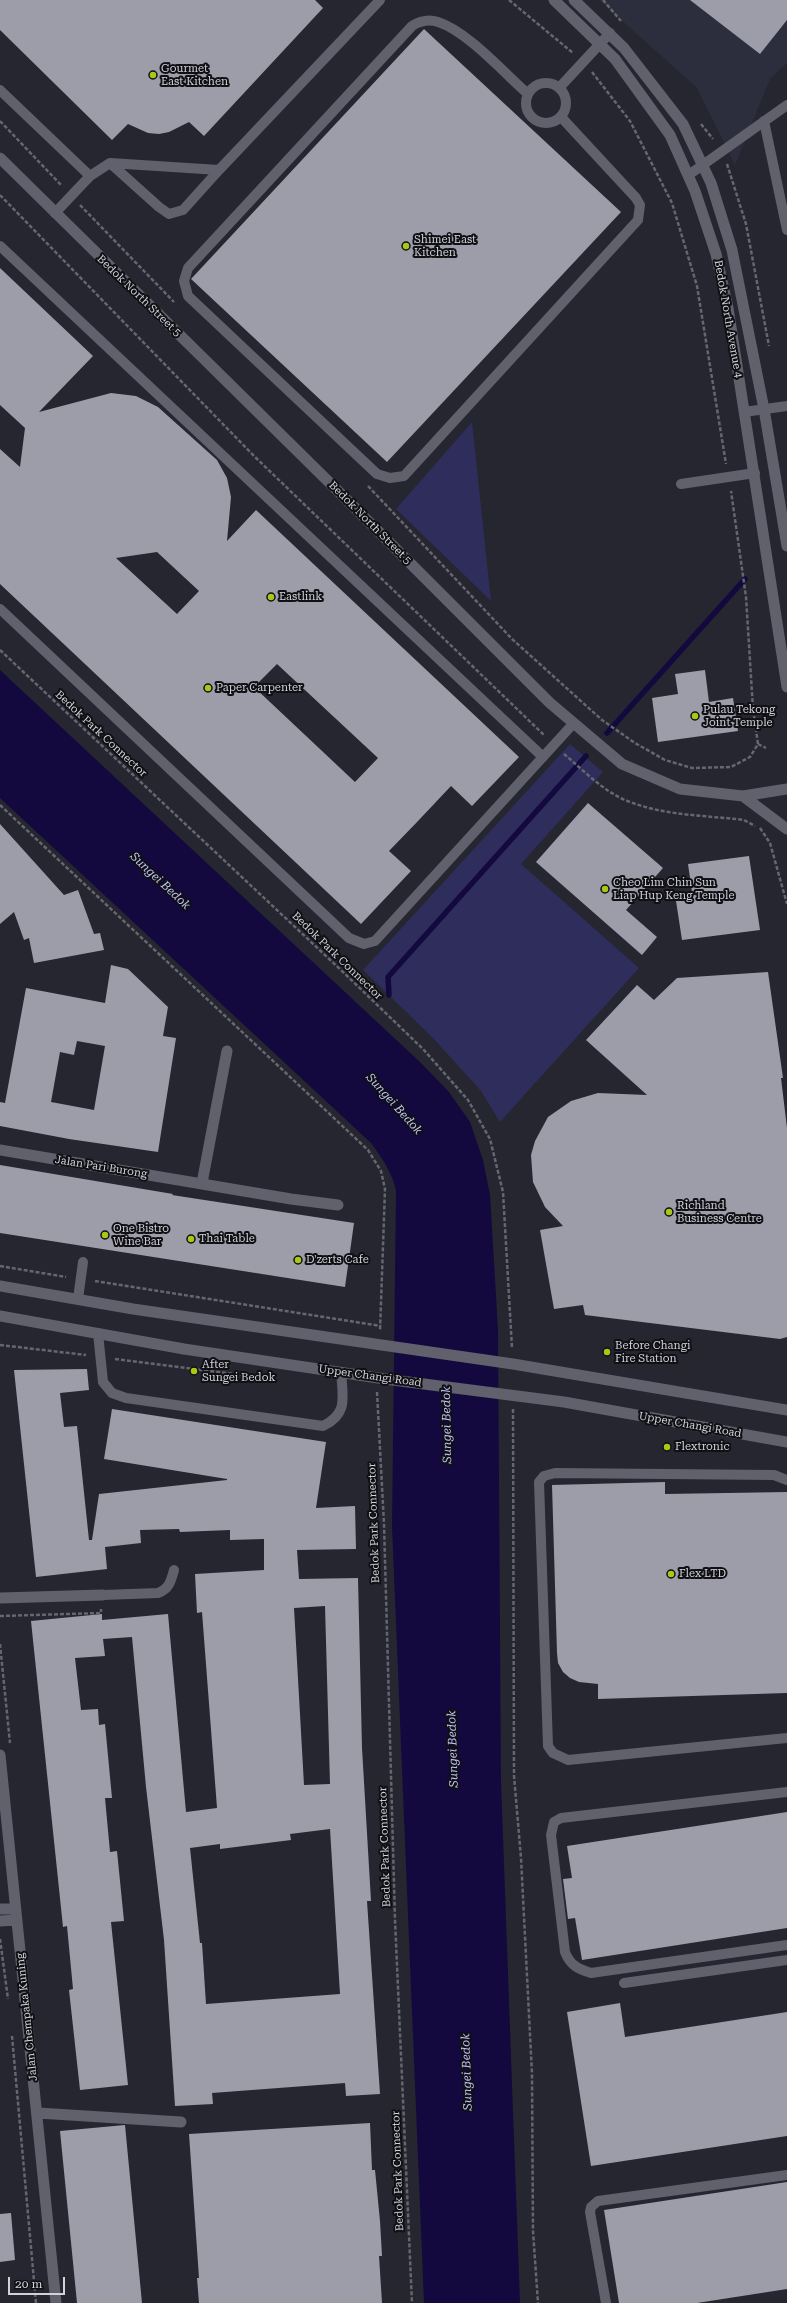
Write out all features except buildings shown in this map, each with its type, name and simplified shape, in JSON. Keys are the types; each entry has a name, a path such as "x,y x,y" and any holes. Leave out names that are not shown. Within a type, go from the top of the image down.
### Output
{"street":[{"name":"Bedok North Avenue 4","path":"554,0 615,59 670,135 690,174 716,254 728,308 755,473 787,687"},
{"name":"Bedok North Avenue 4","path":"574,0 624,48 683,124 704,165 732,250 764,409 787,546"},
{"name":"Bedok North Street 5","path":"0,158 573,724 622,764 680,789 743,796 787,789"},
{"path":"743,796 787,829"},
{"path":"202,1183 227,1051"},
{"name":"Jalan Pari Burong","path":"0,1150 291,1199 338,1205"},
{"path":"0,1286 387,1347 509,1358 787,1410"},
{"name":"Upper Changi Road","path":"0,1316 184,1349 385,1379 506,1394 787,1442"},
{"path":"0,1598 102,1595"},
{"name":"Jalan Chempaka Kuning","path":"0,1755 16,1920 38,2113 56,2303"},
{"path":"0,1909 15,1908"},
{"path":"0,1921 16,1920"},
{"path":"38,2113 181,2122"}],"lane":[{"path":"110,163 159,207 169,214 183,210 380,0"},
{"path":"528,94 458,31 438,21 422,21 412,26 188,268 184,281 188,296 377,474 390,478 404,476 638,220 640,205 636,198 561,117"},
{"path":"559,88 610,33"},
{"path":"542,83 551,84 559,88 565,97 565,107 561,117 553,122 543,123 535,120 528,113 526,104 528,94 533,87 542,83"},
{"path":"0,90 90,176"},
{"path":"690,174 787,105"},
{"path":"764,121 787,230"},
{"path":"55,213 90,176 110,163 219,170"},
{"path":"0,246 543,757"},
{"path":"744,412 787,406"},
{"path":"682,484 755,473"},
{"path":"0,609 349,938 364,944 375,941 573,724"},
{"path":"78,1299 83,1262"},
{"path":"98,1333 103,1382 112,1393 126,1398 323,1426 335,1420 341,1413 341,1372"},
{"path":"787,1480 774,1475 555,1474 544,1476 539,1482 548,1746 554,1753 568,1760 787,1738"},
{"path":"102,1595 158,1593 170,1584 174,1570"},
{"path":"787,1792 562,1818 554,1822 551,1835 565,1952 569,1961 580,1970 591,1973 787,1945"},
{"path":"624,1983 787,1960"},
{"path":"606,2303 590,2212 591,2207 598,2201 787,2175"}],"path":[{"path":"363,482 512,639 602,720 635,743 665,760 692,768 731,767 750,757 758,744 753,709 746,596 729,477 697,286 672,203 630,121 584,62 509,0"},
{"path":"0,121 176,304"},
{"path":"0,195 254,456 554,745 600,784 624,800 654,810 676,814 744,820 760,828 770,843 787,904"},
{"name":"Bedok Park Connector","path":"0,650 343,972 423,1049 468,1100 490,1139 503,1192 509,1358"},
{"path":"758,744 766,748"},
{"path":"0,1266 381,1326"},
{"path":"0,1345 256,1377"},
{"name":"Bedok Park Connector","path":"370,1390 377,1390 384,1524 395,1920 412,2303"},
{"path":"513,1406 514,1776 521,1858 532,2074 533,2231 538,2303"},
{"path":"0,1938 8,2003"},
{"path":"11,2030 36,2303"}],"shaded area":[{"path":"599,0 787,0 787,63 770,79 735,165 697,88"},
{"path":"472,422 491,601 396,509"},
{"path":"570,744 603,772 521,864 639,968 500,1122 481,1091 432,1037 363,970"}],"water":[{"name":"Sungei Bedok","path":"0,670 421,1063 449,1092 470,1122 483,1160 490,1195 498,1330 501,1782 520,2303 424,2303 392,1526 396,1191 394,1184 386,1166 371,1143 0,798"}],"waterway":[{"path":"607,733 745,579"},
{"path":"389,995 388,977 586,756"}],"place":[{"name":"Gourmet East Kitchen","path":"153,75"},
{"name":"Shimei East Kitchen","path":"406,246"},
{"name":"Eastlink","path":"271,597"},
{"name":"Paper Carpenter","path":"208,688"},
{"name":"Pulau Tekong Joint Temple","path":"695,716"},
{"name":"Cheo Lim Chin Sun Liap Hup Keng Temple","path":"605,889"},
{"name":"Richland Business Centre","path":"669,1212"},
{"name":"One Bistro Wine Bar","path":"105,1235"},
{"name":"Thai Table","path":"191,1239"},
{"name":"D'zerts Cafe","path":"298,1260"},
{"name":"Before Changi Fire Station","path":"607,1352"},
{"name":"After Sungei Bedok","path":"194,1371"},
{"name":"Flextronic","path":"667,1447"},
{"name":"Flex LTD","path":"671,1574"}]}
